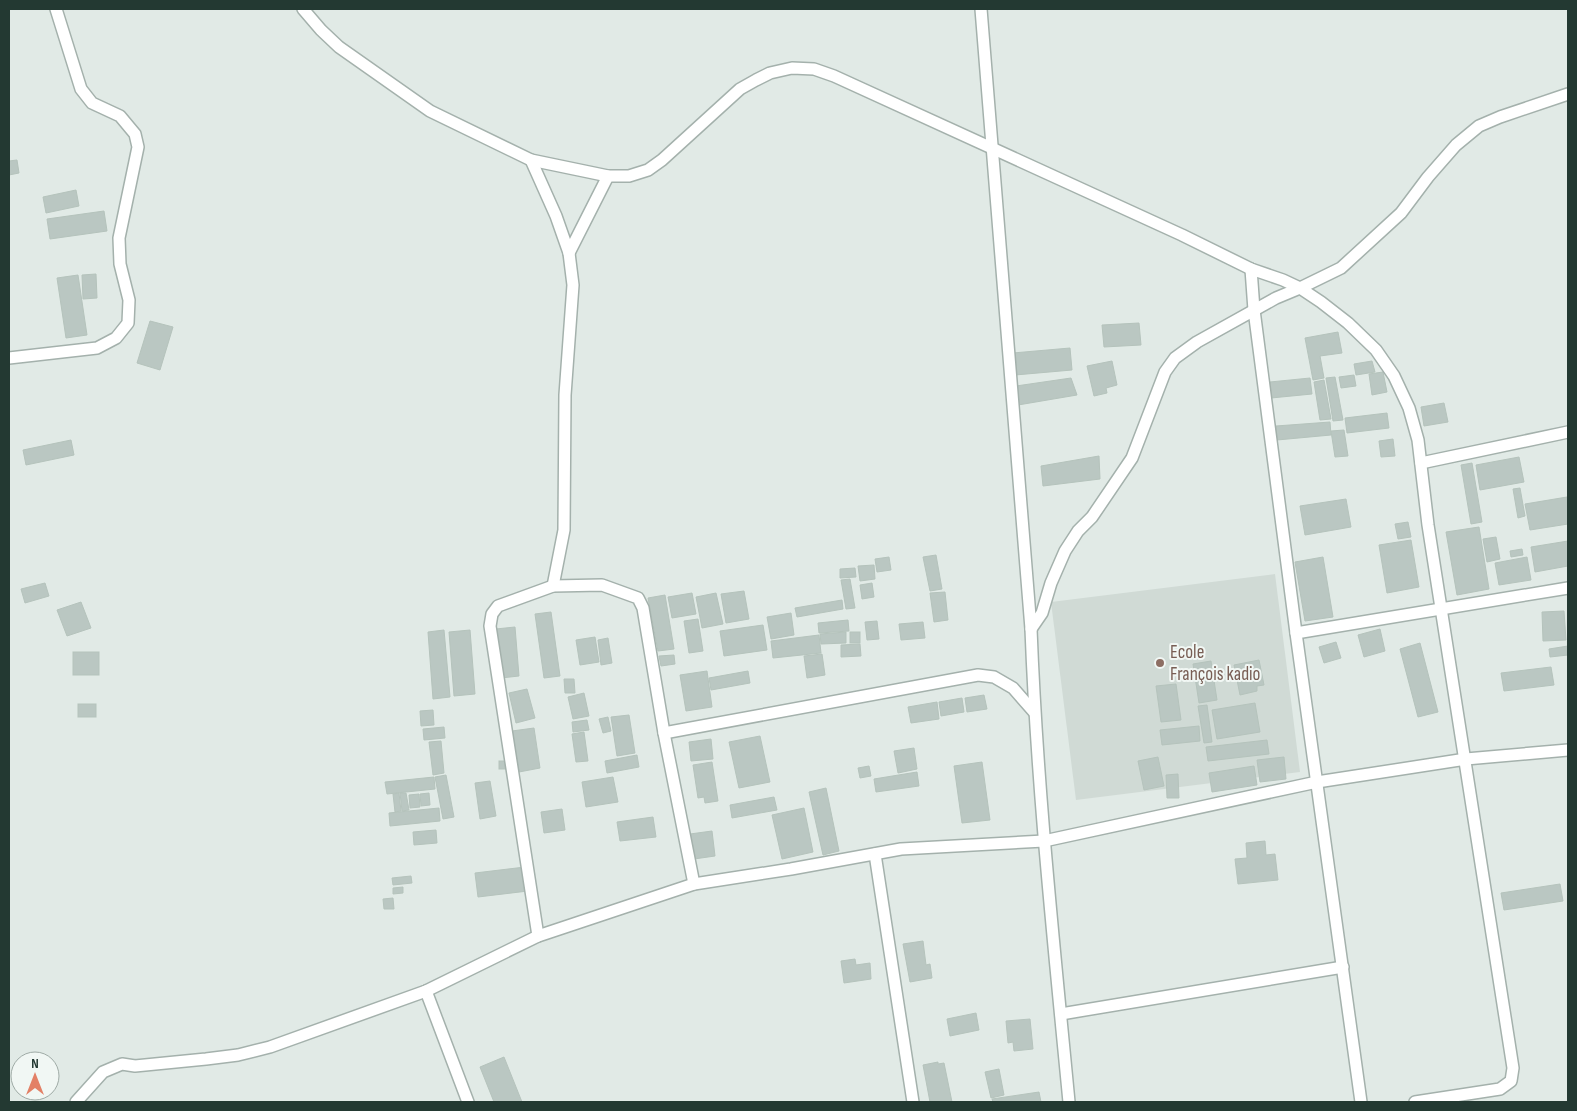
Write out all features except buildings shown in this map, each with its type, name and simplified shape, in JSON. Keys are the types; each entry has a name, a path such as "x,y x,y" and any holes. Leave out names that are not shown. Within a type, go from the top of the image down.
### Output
{"street":[{"path":"9,358 97,348 116,338 128,323 129,300 120,264 119,238 138,147 135,134 120,116 92,103 81,89 56,9"},
{"path":"303,9 339,47 430,111 531,160 608,176 629,176 648,170 662,160 740,90 770,73 792,68 814,69 834,76 992,148 1182,235 1251,269 1300,288 1348,323 1376,350 1394,376 1409,408 1418,440 1428,525 1513,1068 1511,1081 1500,1089 1415,1102"},
{"path":"313,9 321,30"},
{"path":"981,9 1031,629 1034,712 1044,840 1069,1102"},
{"path":"1031,629 1042,613 1051,583 1065,551 1078,531 1092,517 1132,458 1165,372 1175,358 1197,342 1276,298 1341,268 1361,252 1401,213 1428,177 1456,145 1479,126 1568,94"},
{"path":"531,160 556,216 569,253 573,285 565,395 564,530 553,586"},
{"path":"569,253 608,176"},
{"path":"1251,269 1254,310 1296,633 1361,1102"},
{"path":"1421,463 1568,432"},
{"path":"538,936 490,626 492,614 498,606 553,586 602,584 638,598 643,608 664,733 694,884"},
{"path":"1296,633 1568,588"},
{"path":"664,733 978,675 994,677 1013,688 1034,712"},
{"path":"76,1102 103,1072 122,1064 135,1066 206,1059 238,1055 270,1047 426,991 538,936 694,884 901,849 1044,840 1317,782 1466,759 1568,750"},
{"path":"875,854 913,1102"},
{"path":"1061,1014 1343,967"},
{"path":"426,991 468,1102"}],"shaded area":[{"path":"1275,574 1300,772 1076,800 1051,602"}],"place":[{"name":"Ecole François kadio","path":"1160,663"}]}
